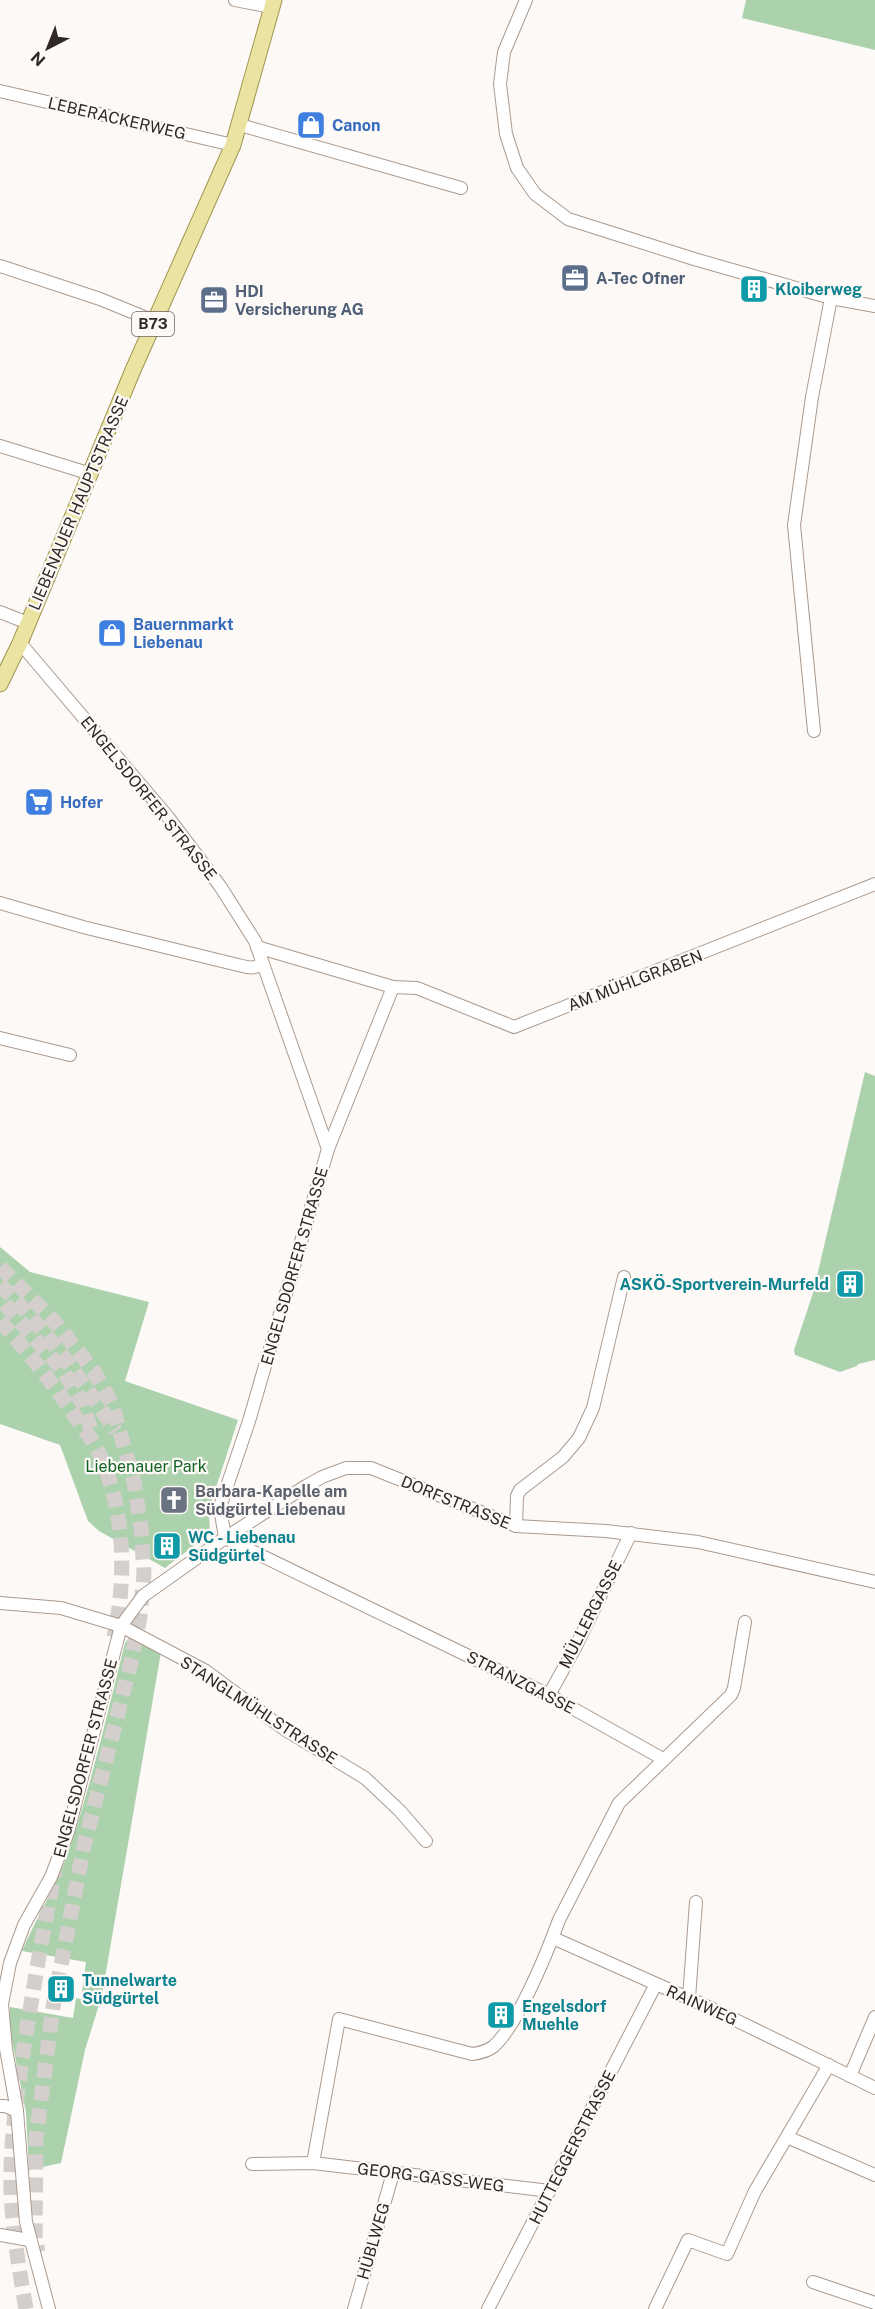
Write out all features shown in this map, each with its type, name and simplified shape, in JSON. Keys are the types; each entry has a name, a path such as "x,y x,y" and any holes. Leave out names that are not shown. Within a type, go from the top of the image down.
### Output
{"main road":[{"name":"LIEBENAUER HAUPTSTRASSE","path":"0,684 20,643 154,321 214,192 233,145 273,4"}],"street":[{"path":"236,0 273,4"},
{"path":"526,0 504,52 500,84 506,134 517,168 535,194 568,219 694,259 831,298 875,306"},
{"name":"LEBERACKERWEG","path":"0,91 233,145"},
{"path":"240,125 460,188"},
{"path":"0,266 100,299 154,321"},
{"path":"814,731 794,525 812,397 831,298"},
{"path":"0,446 91,474"},
{"path":"0,612 28,623"},
{"name":"ENGELSDORFER STRASSE","path":"20,643 168,817 220,886 257,947 328,1149 252,1410 220,1507 225,1538"},
{"name":"AM MÜHLGRABEN","path":"257,947 393,987 417,988 514,1027 875,884"},
{"path":"0,903 83,927 238,965 258,967 262,963"},
{"path":"328,1149 393,987"},
{"path":"0,1038 70,1055"},
{"path":"516,1526 517,1496 520,1490 572,1448 593,1408 624,1277"},
{"name":"DORFSTRASSE","path":"143,1596 225,1538 322,1477 353,1466 371,1468 516,1526 631,1533 698,1542 875,1582"},
{"name":"MÜLLERGASSE","path":"549,1695 576,1646 631,1533"},
{"name":"STRANZGASSE","path":"225,1538 549,1695 663,1759"},
{"name":"ENGELSDORFER STRASSE","path":"49,2309 29,2240 17,2111 3,2026 3,2004 10,1963 24,1925 51,1877 68,1832 121,1626 143,1596"},
{"name":"STANGLMÜHLSTRASSE","path":"0,1603 61,1608 121,1626 206,1671 284,1729 365,1778 400,1811 426,1841"},
{"path":"313,2163 339,2019 470,2054 485,2051 493,2046 509,2029 553,1938 559,1920 619,1803 730,1695 734,1688 745,1622"},
{"path":"689,1998 696,1902"},
{"name":"RAINWEG","path":"553,1938 689,1998 875,2088"},
{"name":"HUTTEGGERSTRASSE","path":"488,2309 656,1984"},
{"path":"850,2076 875,2018"},
{"path":"655,2309 688,2240 727,2254 755,2191 829,2066"},
{"path":"0,2106 17,2111"},
{"path":"787,2137 875,2175"},
{"name":"GEORG-GASS-WEG","path":"252,2164 313,2163 550,2191"},
{"name":"HÜBLWEG","path":"354,2309 393,2173"},
{"path":"0,2235 29,2240"},
{"path":"813,2282 875,2303"}],"green space":[{"path":"746,0 875,0 875,50 742,18"},
{"path":"865,1072 875,1076 875,1360 840,1372 795,1355 794,1350 813,1293"},
{"name":"Liebenauer Park","path":"0,1247 30,1272 149,1302 125,1381 238,1420 211,1503 210,1533 165,1568 99,1531 88,1521 60,1445 0,1424"},
{"path":"134,1633 161,1652 102,1995 85,2050 61,2163 29,2170 26,2113 9,2025 10,2007 73,2018 76,1998 81,1999 86,1962 22,1951 60,1874 70,1847 93,1771 125,1643"}],"tunnel":[{"path":"0,1267 54,1321 93,1370 112,1404 134,1482 141,1527 144,1574 140,1616 132,1658 84,1846 53,2007 36,2138 35,2238 38,2252"},
{"path":"0,1285 48,1337 116,1431"},
{"path":"5,1304 64,1372 84,1406 92,1434"},
{"path":"0,1321 61,1396 93,1442 106,1471 118,1517 121,1542 121,1590 114,1637"},
{"path":"26,2309 13,2218 12,2150 25,2041 55,1870"}],"place":[{"name":"Canon","path":"311,125"},
{"name":"A-Tec Ofner","path":"575,278"},
{"name":"Kloiberweg","path":"754,289"},
{"name":"HDI Versicherung AG","path":"214,300"},
{"name":"Bauernmarkt Liebenau","path":"112,633"},
{"name":"Hofer","path":"39,802"},
{"name":"ASKÖ-Sportverein-Murfeld","path":"850,1284"},
{"name":"Barbara-Kapelle am Südgürtel Liebenau","path":"174,1500"},
{"name":"WC - Liebenau Südgürtel","path":"167,1546"},
{"name":"Tunnelwarte Südgürtel","path":"61,1989"},
{"name":"Engelsdorf Muehle","path":"501,2015"}]}
